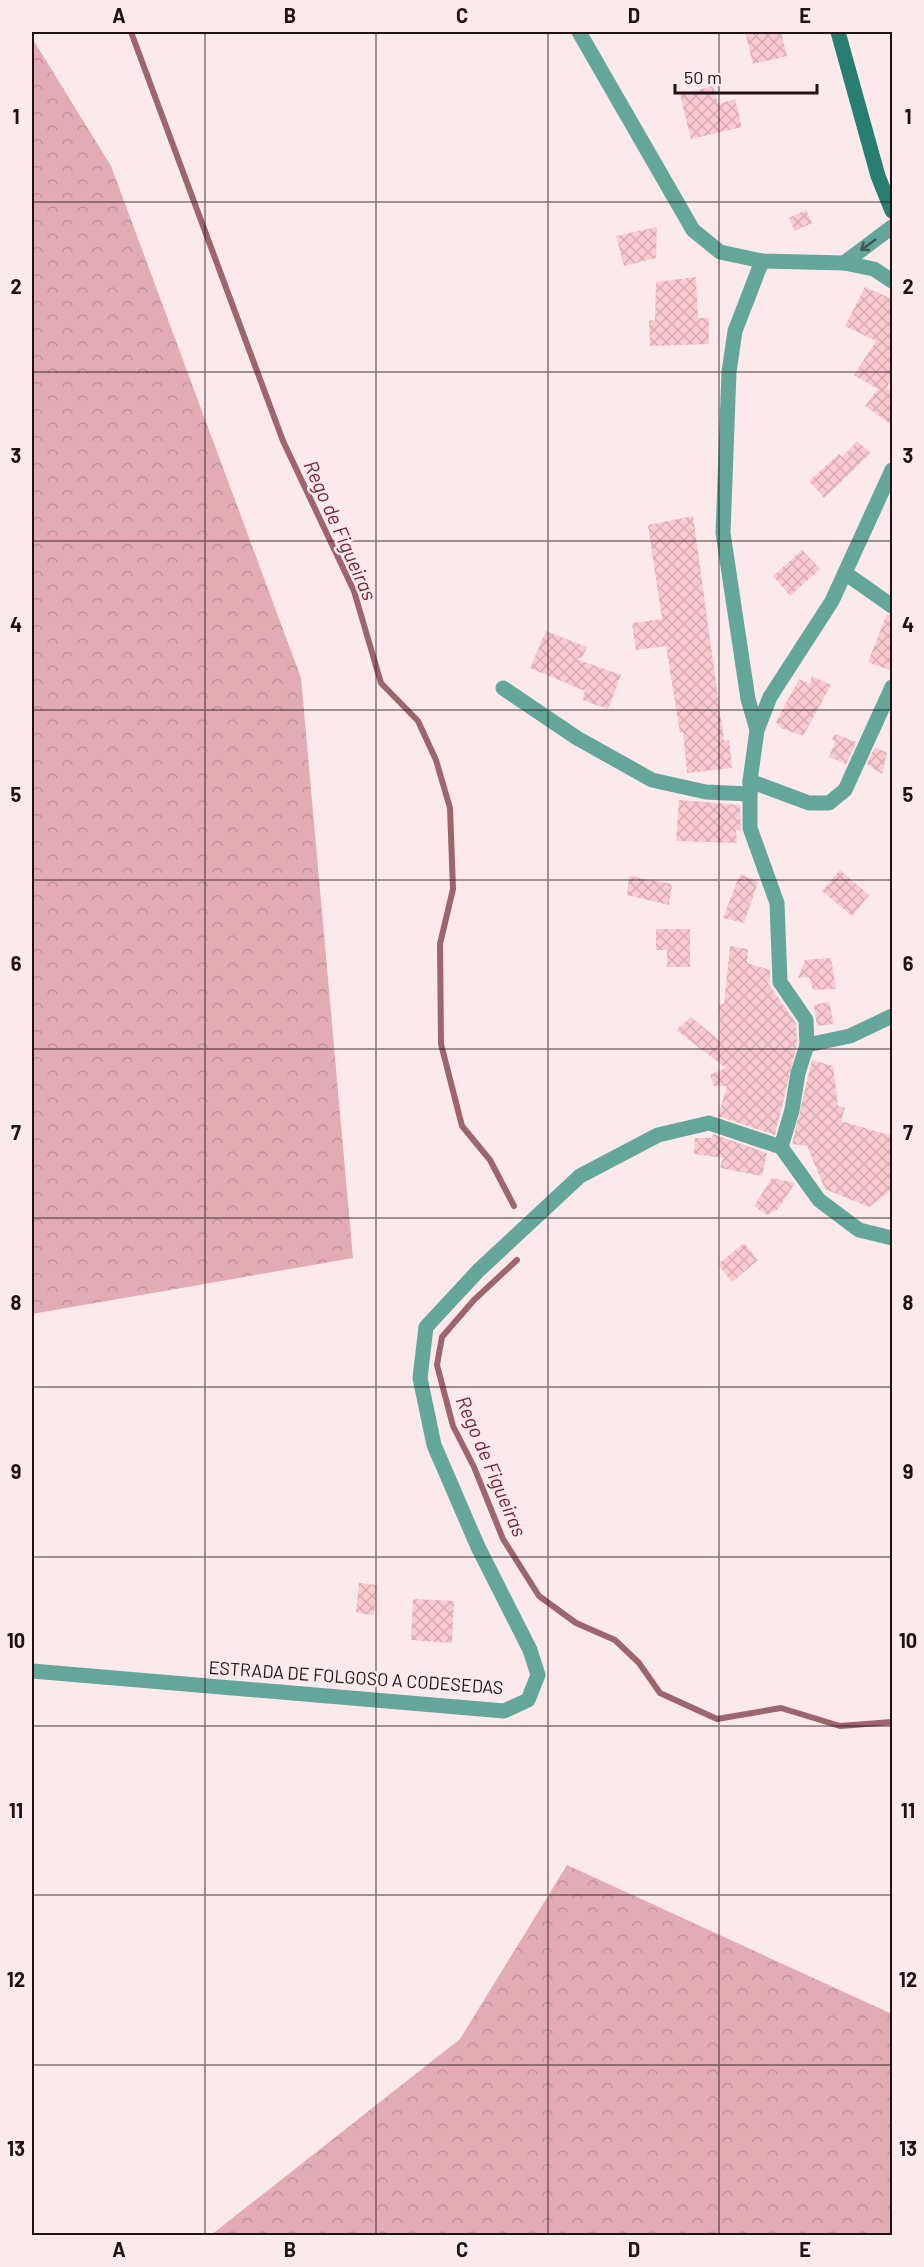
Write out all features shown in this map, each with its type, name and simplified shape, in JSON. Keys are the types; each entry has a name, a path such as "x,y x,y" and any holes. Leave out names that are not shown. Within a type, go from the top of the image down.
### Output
{"street":[{"path":"579,32 693,230 720,252 762,261 844,263 874,269 892,281"},
{"path":"838,32 878,176 892,211"},
{"path":"844,263 892,227"},
{"path":"757,730 748,699 723,533 735,331 762,261"},
{"path":"892,470 832,601 770,697 757,730 750,788 750,828 777,903 780,982 806,1020 807,1045 798,1073 792,1110 782,1147 819,1200 859,1230 892,1238"},
{"path":"845,573 892,606"},
{"path":"503,688 577,738 652,780 706,792 750,788 765,784 809,803 829,803 845,790 892,687"},
{"path":"807,1045 850,1036 892,1016"},
{"name":"ESTRADA DE FOLGOSO A CODESEDAS","path":"32,1671 504,1711 528,1700 538,1675 530,1650 478,1547 434,1445 420,1378 426,1327 479,1270 580,1176 658,1135 709,1123 782,1147"}],"green space":[{"path":"32,38 111,166 301,678 353,1258 32,1314"},
{"path":"567,1865 892,2014 892,2235 211,2235 460,2039"}],"building":[{"path":"745,32 781,32 787,56 753,64"},
{"path":"713,86 718,104 735,99 742,127 691,139 680,95"},
{"path":"806,210 812,223 795,231 789,218"},
{"path":"657,227 656,258 624,266 616,236"},
{"path":"696,277 698,318 709,318 709,344 650,346 649,321 655,320 656,282"},
{"path":"865,287 892,299 892,376 887,388 892,392 892,425 865,406 878,389 854,375 876,341 845,326"},
{"path":"857,441 871,453 824,498 809,481 839,454 842,457"},
{"path":"693,516 724,741 729,740 732,768 687,773 683,732 680,733 666,646 636,650 632,623 662,619 648,525"},
{"path":"802,550 820,569 790,596 773,576"},
{"path":"887,614 892,616 892,671 868,662"},
{"path":"546,631 587,647 582,658 576,659 621,675 608,709 582,700 585,691 530,668"},
{"path":"812,676 831,685 803,736 781,728 776,722 799,679 810,684"},
{"path":"835,734 856,742 846,764 829,757 835,742 832,739"},
{"path":"875,747 887,753 882,774 867,764"},
{"path":"679,800 740,805 741,831 736,830 737,843 676,841"},
{"path":"840,870 869,895 852,916 822,891"},
{"path":"740,874 758,882 744,923 723,918"},
{"path":"629,876 672,884 669,905 627,895"},
{"path":"656,929 690,929 690,967 667,967 667,950 656,950"},
{"path":"730,946 748,949 747,963 770,970 770,982 767,982 796,1023 797,1044 775,1135 718,1116 727,1086 714,1086 710,1075 726,1068 676,1030 691,1017 720,1041 719,1004 724,1004"},
{"path":"831,958 836,989 813,990 809,977 798,978 805,960"},
{"path":"829,1002 834,1024 817,1026 814,1005"},
{"path":"812,1060 833,1066 838,1106 845,1108 841,1121 892,1136 892,1189 869,1207 825,1189 807,1146 792,1144"},
{"path":"713,1134 767,1153 762,1176 720,1168 723,1158 694,1154 695,1138 712,1138"},
{"path":"772,1178 795,1183 778,1209 767,1215 754,1206"},
{"path":"744,1243 758,1260 732,1282 718,1264"},
{"path":"359,1583 377,1585 374,1615 356,1613"},
{"path":"413,1599 454,1601 452,1643 411,1640"}],"waterway":[{"name":"Rego de Figueiras","path":"131,32 283,441 354,591 381,683 418,721 436,760 450,808 453,889 440,944 441,1044 462,1126 490,1160 514,1206"},
{"name":"Rego de Figueiras","path":"517,1260 474,1300 442,1337 437,1365 453,1426 474,1467 503,1539 539,1596 576,1623 615,1640 639,1663 660,1693 717,1719 781,1708 840,1726 892,1722"}]}
